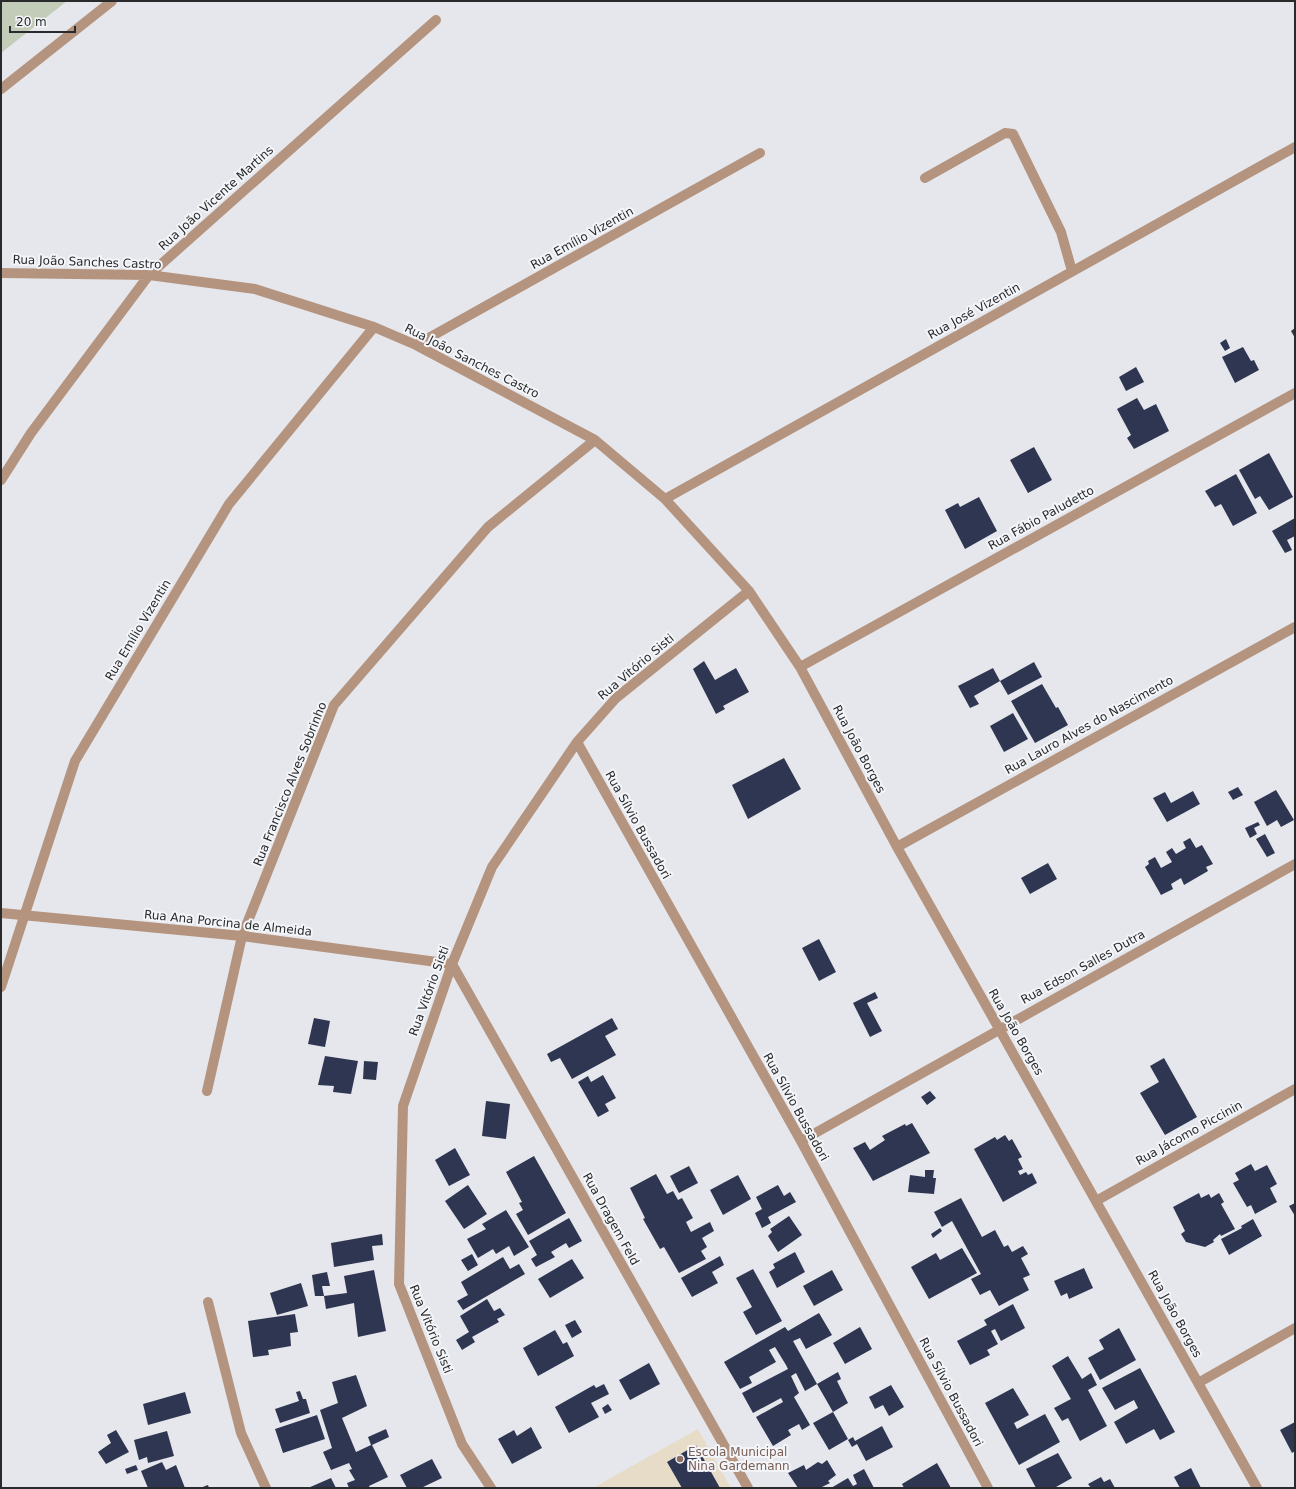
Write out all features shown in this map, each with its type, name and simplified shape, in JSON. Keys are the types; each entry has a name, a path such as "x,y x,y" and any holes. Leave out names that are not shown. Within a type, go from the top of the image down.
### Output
{"street":[{"path":"1,89 112,1"},
{"name":"Rua João Vicente Martins","path":"1,480 31,433 149,275 436,20"},
{"path":"925,178 1005,133 1013,134 1061,232 1072,271"},
{"name":"Rua José Vizentin","path":"665,499 1295,147"},
{"name":"Rua Emílio Vizentin","path":"416,345 760,153"},
{"name":"Rua João Sanches Castro","path":"1,273 149,275 255,290 374,327 416,345 595,440 665,499 749,591"},
{"name":"Rua Emílio Vizentin","path":"1,987 74,761 229,504 374,327"},
{"name":"Rua Fábio Paludetto","path":"800,666 1295,393"},
{"name":"Rua Francisco Alves Sobrinho","path":"208,1092 242,936 334,705 488,527 595,440"},
{"name":"Rua João Borges","path":"749,591 800,666 897,847 1257,1488"},
{"name":"Rua Vitório Sisti","path":"491,1488 462,1444 399,1284 403,1106 452,964 492,867 576,742 616,698 749,591"},
{"name":"Rua Lauro Alves do Nascimento","path":"897,847 1295,626"},
{"name":"Rua Sílvio Bussadori","path":"576,742 801,1141 988,1488"},
{"name":"Rua Edson Salles Dutra","path":"801,1141 1295,864"},
{"name":"Rua Ana Porcina de Almeida","path":"1,913 242,936 452,964"},
{"name":"Rua Dragem Feld","path":"452,964 748,1488"},
{"name":"Rua Jácomo Piccinin","path":"1096,1201 1295,1089"},
{"path":"208,1302 241,1433 266,1488"},
{"path":"1198,1383 1295,1328"}],"shaded area":[{"name":"Escola Municipal Nina Gardemann","path":"698,1429 731,1488 593,1488"}],"green space":[{"path":"1,1 67,1 1,53"}],"building":[{"path":"1295,328 1295,338 1291,331"},
{"path":"1226,339 1230,348 1225,351 1220,343"},
{"path":"1243,347 1251,361 1254,360 1259,370 1235,383 1222,357"},
{"path":"1136,367 1144,382 1126,391 1119,377"},
{"path":"1137,398 1144,410 1156,404 1169,431 1134,449 1127,438 1131,435 1117,409"},
{"path":"1034,447 1052,480 1028,493 1010,460"},
{"path":"1269,453 1293,497 1269,510 1260,496 1255,499 1239,470"},
{"path":"1236,474 1257,513 1233,526 1221,504 1215,507 1205,491"},
{"path":"979,497 997,531 965,549 945,510 958,503 960,507"},
{"path":"1295,518 1295,536 1287,540 1292,550 1285,553 1272,531"},
{"path":"704,661 715,680 736,668 749,692 723,706 725,709 716,714 693,669"},
{"path":"1034,662 1042,677 1008,695 1000,681"},
{"path":"993,668 1000,681 974,696 979,704 970,708 958,686"},
{"path":"1042,684 1068,725 1035,743 1011,701"},
{"path":"1013,713 1028,739 1004,752 990,726"},
{"path":"784,758 801,789 748,819 732,785"},
{"path":"1238,787 1243,795 1233,800 1228,792"},
{"path":"1276,790 1294,820 1281,827 1277,820 1267,826 1254,802"},
{"path":"1193,791 1200,804 1167,822 1153,798 1165,792 1171,803"},
{"path":"1258,822 1260,825 1254,828 1257,834 1250,838 1245,828"},
{"path":"1265,834 1275,853 1267,857 1256,839"},
{"path":"1190,838 1196,848 1202,845 1213,864 1206,867 1208,871 1184,885 1181,878 1171,884 1173,889 1161,895 1145,867 1149,864 1148,861 1155,857 1161,868 1172,862 1166,852 1172,848 1176,854 1186,848 1183,842"},
{"path":"1048,863 1057,879 1030,894 1021,878"},
{"path":"819,939 836,972 819,981 802,948"},
{"path":"875,992 878,998 867,1003 882,1031 870,1037 853,1003"},
{"path":"314,1018 330,1021 325,1047 308,1044"},
{"path":"612,1018 618,1029 605,1036 616,1055 572,1079 560,1058 551,1062 547,1054"},
{"path":"325,1056 358,1061 351,1094 333,1092 334,1086 318,1085"},
{"path":"1164,1058 1197,1117 1165,1135 1140,1093 1159,1082 1150,1066"},
{"path":"364,1061 378,1062 376,1080 363,1079"},
{"path":"603,1075 616,1098 605,1104 609,1111 598,1117 578,1082 588,1076 591,1082"},
{"path":"930,1091 936,1098 927,1105 921,1097"},
{"path":"486,1101 510,1104 506,1139 482,1136"},
{"path":"912,1123 930,1153 873,1181 853,1148 865,1142 870,1150 885,1140 882,1136 905,1124 906,1126"},
{"path":"1005,1135 1009,1141 1012,1139 1022,1157 1018,1159 1023,1169 1018,1171 1020,1175 1026,1172 1028,1175 1032,1173 1037,1183 1003,1202 974,1149 995,1137 997,1140"},
{"path":"455,1148 470,1175 449,1186 435,1160"},
{"path":"534,1156 566,1213 528,1235 516,1214 523,1210 519,1203 522,1202 506,1172"},
{"path":"1251,1164 1255,1171 1267,1165 1277,1184 1270,1188 1277,1202 1255,1214 1251,1205 1247,1207 1233,1183 1239,1180 1235,1173"},
{"path":"689,1166 698,1183 679,1193 670,1176"},
{"path":"925,1170 934,1170 933,1178 936,1178 934,1194 908,1192 910,1175 925,1177"},
{"path":"656,1174 667,1194 673,1191 678,1200 682,1198 693,1218 686,1222 691,1232 710,1222 714,1231 702,1238 707,1247 701,1251 706,1259 679,1273 664,1247 660,1249 643,1219 645,1218 630,1188"},
{"path":"738,1175 751,1199 723,1215 710,1190"},
{"path":"468,1185 487,1214 464,1229 445,1201"},
{"path":"778,1185 784,1196 790,1192 796,1202 768,1217 771,1223 762,1228 755,1213 762,1209 756,1197"},
{"path":"1199,1193 1201,1198 1209,1194 1211,1198 1219,1193 1224,1202 1221,1204 1235,1229 1221,1236 1220,1234 1213,1240 1214,1242 1205,1247 1186,1242 1181,1234 1185,1231 1173,1207"},
{"path":"961,1198 982,1237 995,1230 1004,1247 1008,1245 1012,1252 1023,1246 1028,1254 1021,1258 1030,1275 1023,1278 1029,1290 999,1306 990,1290 980,1295 971,1279 981,1274 952,1221 942,1227 934,1212"},
{"path":"1295,1203 1295,1216 1289,1206"},
{"path":"506,1210 529,1247 514,1256 509,1246 496,1254 493,1249 478,1258 467,1239 486,1229 482,1224"},
{"path":"789,1216 802,1235 778,1252 768,1236 772,1232 770,1229"},
{"path":"569,1218 582,1241 569,1248 566,1243 551,1252 555,1257 536,1267 531,1259 537,1255 529,1241"},
{"path":"1253,1219 1262,1236 1229,1255 1221,1239 1242,1228 1241,1226"},
{"path":"940,1228 942,1231 933,1238 931,1234"},
{"path":"382,1234 383,1245 372,1246 374,1260 334,1267 331,1243"},
{"path":"962,1248 977,1273 929,1299 911,1267 936,1253 940,1260"},
{"path":"795,1252 805,1272 777,1288 769,1272 775,1268 773,1264"},
{"path":"472,1254 478,1265 468,1271 461,1260"},
{"path":"720,1256 724,1265 712,1272 718,1283 692,1297 681,1278"},
{"path":"503,1257 510,1269 519,1264 525,1274 463,1310 457,1301 468,1295 461,1282"},
{"path":"572,1259 584,1278 550,1298 538,1279"},
{"path":"1084,1268 1093,1288 1069,1299 1067,1293 1061,1296 1054,1281"},
{"path":"753,1269 782,1321 756,1335 743,1312 752,1307 736,1278"},
{"path":"374,1270 386,1331 358,1337 354,1303 326,1309 324,1296 347,1293 344,1276"},
{"path":"832,1270 843,1290 814,1306 803,1286"},
{"path":"327,1272 330,1286 322,1286 324,1296 315,1296 312,1275"},
{"path":"301,1283 308,1306 277,1315 270,1293"},
{"path":"487,1299 494,1311 500,1308 505,1315 497,1319 499,1322 472,1337 475,1342 462,1350 456,1340 469,1332 460,1316"},
{"path":"1013,1304 1025,1328 1001,1341 995,1329 991,1331 998,1344 987,1350 990,1355 970,1365 957,1341 987,1325 984,1320"},
{"path":"819,1313 832,1335 806,1349 800,1338 793,1341 817,1384 805,1391 796,1373 791,1376 799,1393 794,1397 810,1425 802,1430 799,1424 788,1430 791,1435 773,1446 756,1417 783,1402 781,1398 753,1413 742,1393 788,1369 786,1365 775,1347 769,1350 776,1362 749,1377 752,1383 740,1389 724,1362 785,1327 788,1331"},
{"path":"295,1314 298,1332 290,1333 291,1346 268,1350 269,1355 253,1357 248,1321"},
{"path":"575,1320 582,1332 572,1338 565,1325"},
{"path":"860,1327 872,1349 845,1364 833,1343"},
{"path":"1119,1328 1136,1360 1100,1380 1088,1358 1104,1349 1099,1340"},
{"path":"555,1330 563,1344 567,1342 574,1356 538,1376 523,1348"},
{"path":"1068,1356 1082,1379 1091,1373 1097,1385 1088,1390 1107,1426 1080,1441 1068,1418 1062,1421 1054,1408 1071,1399 1052,1366"},
{"path":"649,1363 660,1384 630,1400 619,1380"},
{"path":"1140,1368 1175,1432 1160,1440 1154,1429 1126,1444 1114,1422 1138,1408 1134,1400 1115,1410 1102,1388"},
{"path":"838,1372 841,1379 837,1381 848,1403 833,1412 817,1384"},
{"path":"356,1375 367,1406 342,1418 356,1452 371,1445 368,1437 386,1429 389,1437 372,1445 388,1477 369,1486 370,1488 349,1488 347,1483 355,1480 349,1470 352,1469 349,1463 331,1470 323,1452 332,1448 320,1410 338,1403 332,1382"},
{"path":"604,1384 609,1394 591,1403 599,1417 569,1433 555,1407 594,1385 596,1388"},
{"path":"891,1385 904,1407 889,1416 883,1405 875,1409 869,1397"},
{"path":"1013,1388 1029,1415 1014,1423 1017,1429 1045,1414 1060,1442 1019,1465 985,1403"},
{"path":"300,1391 303,1399 306,1399 310,1413 280,1423 275,1409 299,1401 296,1392"},
{"path":"185,1392 191,1413 148,1425 143,1404"},
{"path":"608,1404 612,1410 605,1414 602,1408"},
{"path":"833,1412 848,1439 829,1450 813,1423"},
{"path":"317,1415 325,1439 283,1453 275,1429"},
{"path":"1295,1422 1295,1451 1292,1453 1280,1430"},
{"path":"882,1426 893,1447 866,1461 857,1444 852,1447 848,1440 853,1437 855,1441"},
{"path":"531,1427 542,1448 512,1464 498,1439 514,1430 517,1436"},
{"path":"116,1430 129,1452 106,1464 98,1452 111,1443 107,1435"},
{"path":"167,1431 174,1456 148,1463 147,1457 139,1460 134,1440"},
{"path":"696,1445 720,1488 682,1488 667,1462"},
{"path":"1058,1453 1072,1478 1056,1487 1057,1488 1036,1488 1026,1469"},
{"path":"432,1459 442,1478 421,1488 407,1488 400,1475"},
{"path":"827,1460 836,1475 828,1481 830,1483 820,1488 798,1488 788,1473 804,1465 806,1470 818,1462 822,1464"},
{"path":"162,1462 166,1470 176,1465 185,1488 148,1488 141,1471"},
{"path":"937,1463 951,1488 904,1488 902,1484"},
{"path":"136,1465 138,1470 127,1474 125,1469"},
{"path":"1191,1468 1201,1488 1180,1488 1174,1477"},
{"path":"864,1469 874,1488 831,1488 848,1478 853,1486 857,1484 853,1475"},
{"path":"1101,1477 1104,1482 1110,1479 1115,1488 1091,1488 1088,1484"},
{"path":"331,1478 336,1488 308,1488"},
{"path":"208,1485 209,1488 200,1488"}],"place":[{"name":"Escola Municipal Nina Gardemann","path":"680,1459"}]}
